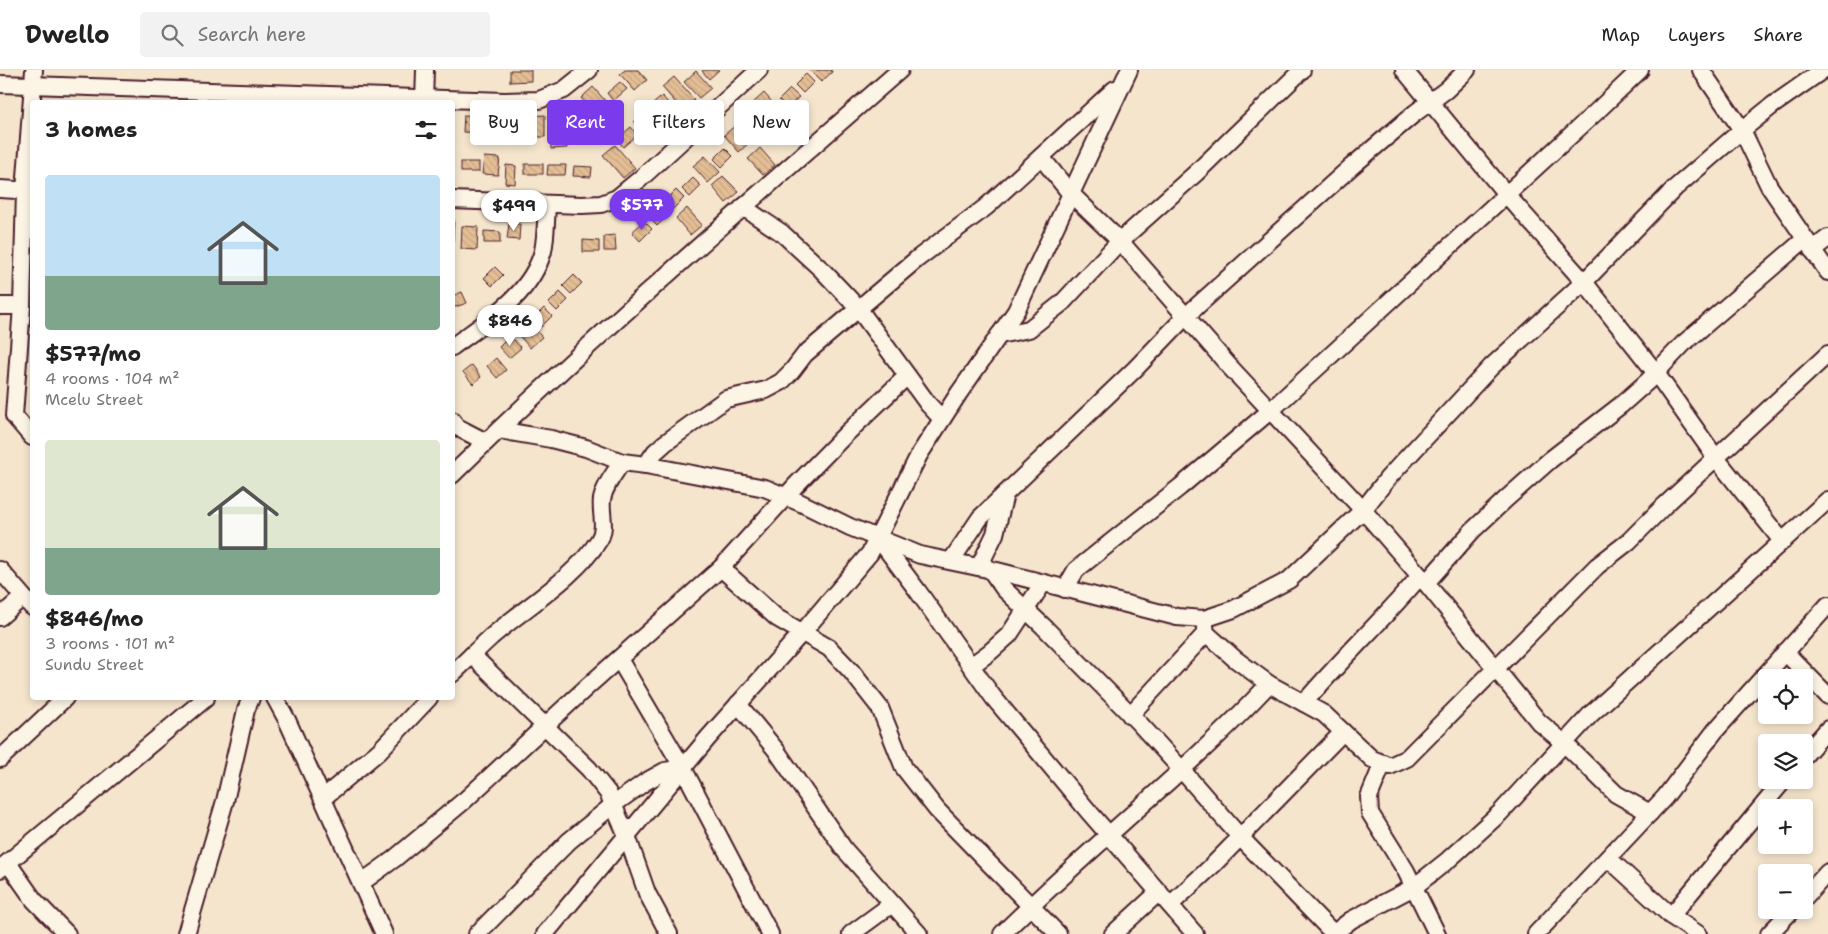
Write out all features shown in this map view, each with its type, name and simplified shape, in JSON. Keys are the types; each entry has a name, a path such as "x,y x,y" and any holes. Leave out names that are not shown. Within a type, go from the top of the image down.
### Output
{"street":[{"path":"0,84 33,78 424,100 425,70"},
{"path":"455,101 504,102 539,100 564,90 589,70"},
{"path":"455,200 592,205 617,198 759,70"},
{"path":"455,472 677,266 900,70"},
{"path":"646,465 655,452 726,399 766,390 781,382 805,354 917,259 986,207 1125,76 1135,70"},
{"path":"999,335 1029,329 1062,303 1120,241 1196,173 1302,70"},
{"path":"1404,70 1506,194 1584,282 1656,373 1716,458 1782,541"},
{"path":"951,561 980,518 1135,369 1186,316 1351,167 1446,90 1467,70"},
{"path":"1065,589 1076,570 1180,487 1270,411 1640,70"},
{"path":"1701,70 1742,130 1769,186 1828,272"},
{"path":"1130,715 1205,626 1289,580 1363,510 1388,478 1491,366 1584,282 1675,188 1773,105 1823,70"},
{"path":"545,934 683,768 802,633 870,552 918,455 1016,311 1125,76"},
{"path":"32,100 33,78"},
{"path":"1041,157 1070,193 1120,241 1270,411 1363,510 1539,722 1564,743 1616,794 1650,813"},
{"path":"30,163 22,306 7,416 30,436"},
{"path":"0,189 29,191"},
{"path":"455,345 509,303 536,269 543,249 547,204"},
{"path":"743,207 782,233 822,270 858,308 928,404 942,419"},
{"path":"1304,703 1323,680 1384,618 1506,499 1550,460 1621,405 1656,373 1683,344 1809,245 1828,238"},
{"path":"0,306 22,306"},
{"path":"499,430 551,439 586,448 622,462 765,488 850,527 920,555 985,568 1177,617 1205,626 1235,659 1269,684 1324,714 1372,759 1390,766 1407,758 1597,566 1628,542 1828,354"},
{"path":"361,883 394,859 465,800 619,658 722,568 846,434 908,376"},
{"path":"455,424 486,442"},
{"path":"455,671 491,637 587,557 600,538 604,521 602,500 607,486 622,462"},
{"path":"985,568 1005,494"},
{"path":"985,568 1182,769 1240,837 1334,934 1351,920 1414,887 1448,860 1500,813 1591,714 1828,500"},
{"path":"877,538 993,697 1195,934"},
{"path":"722,568 777,618 829,648 851,671 880,708 904,768 937,810 1058,934"},
{"path":"0,570 28,602 0,618"},
{"path":"971,666 990,652 1009,634 1043,583"},
{"path":"1536,934 1665,797 1715,731 1828,604"},
{"path":"1786,652 1828,696"},
{"path":"472,655 589,768 608,793 627,836 647,893 669,934"},
{"path":"619,658 683,768 770,934"},
{"path":"1002,934 1030,906 1110,836 1182,769 1269,684"},
{"path":"0,759 63,700"},
{"path":"67,934 4,866 204,700"},
{"path":"186,934 225,801 246,710 250,700"},
{"path":"276,700 288,720 384,934"},
{"path":"323,798 379,751 427,700"},
{"path":"738,704 776,750 844,849 919,934"},
{"path":"1813,746 1828,729"},
{"path":"1170,905 1343,732"},
{"path":"1383,763 1369,797 1370,813 1414,887 1437,934"},
{"path":"477,934 570,841 613,806 645,782 665,771 683,768"},
{"path":"1671,916 1777,789"},
{"path":"1608,858 1671,916 1698,934"},
{"path":"1813,888 1828,872"},
{"path":"1114,934 1159,892"},
{"path":"851,934 892,904"},
{"path":"1769,934 1783,919"}],"building":[{"path":"510,70 531,70 531,81 510,82"},
{"path":"625,70 638,70 647,80 635,91 620,74"},
{"path":"703,70 719,70 709,79"},
{"path":"809,70 831,70 832,72 821,82"},
{"path":"696,71 711,88 699,98 684,82"},
{"path":"806,74 814,82 803,93 795,85"},
{"path":"674,77 694,100 673,100 662,87"},
{"path":"620,82 627,89 614,100 607,93"},
{"path":"593,87 604,100 583,100 581,98"},
{"path":"790,89 799,97 796,100 779,100"},
{"path":"764,93 770,100 756,100"},
{"path":"662,96 666,100 658,100"},
{"path":"464,115 470,115 470,132 463,132"},
{"path":"537,115 545,115 545,137 537,137"},
{"path":"631,127 634,131 634,138 623,147 622,145 624,145 624,133"},
{"path":"734,127 734,145 747,145 739,152 724,135"},
{"path":"551,145 567,145 567,148 551,149"},
{"path":"615,145 635,168 623,178 603,155"},
{"path":"725,148 733,156 722,167 714,159"},
{"path":"760,148 775,165 763,175 748,159"},
{"path":"705,156 720,172 708,183 693,166"},
{"path":"484,157 500,158 498,175 482,174"},
{"path":"461,162 479,162 479,172 461,172"},
{"path":"525,164 543,164 543,174 525,174"},
{"path":"506,165 516,166 515,184 505,183"},
{"path":"548,165 566,165 565,175 547,175"},
{"path":"574,166 592,167 591,177 573,176"},
{"path":"723,176 739,192 726,203 712,186"},
{"path":"693,178 701,186 690,197 682,189"},
{"path":"676,190 684,198 673,209 665,201"},
{"path":"660,207 668,215 657,226 649,218"},
{"path":"687,208 702,225 690,235 676,218"},
{"path":"644,221 652,229 640,241 632,232"},
{"path":"509,224 520,224 519,240 507,239"},
{"path":"462,226 478,227 477,250 461,249"},
{"path":"484,231 500,232 500,243 484,243"},
{"path":"615,235 616,251 604,251 604,236"},
{"path":"583,240 599,241 599,252 583,252"},
{"path":"495,267 503,275 492,286 484,278"},
{"path":"574,275 582,283 571,294 563,286"},
{"path":"462,292 467,303 455,307 455,295"},
{"path":"560,292 568,300 557,311 549,303"},
{"path":"544,308 552,316 541,327 533,319"},
{"path":"527,321 542,337 530,348 515,331"},
{"path":"510,336 521,348 509,358 499,347"},
{"path":"496,358 506,370 497,378 487,366"},
{"path":"472,365 481,377 473,384 463,372"}]}
